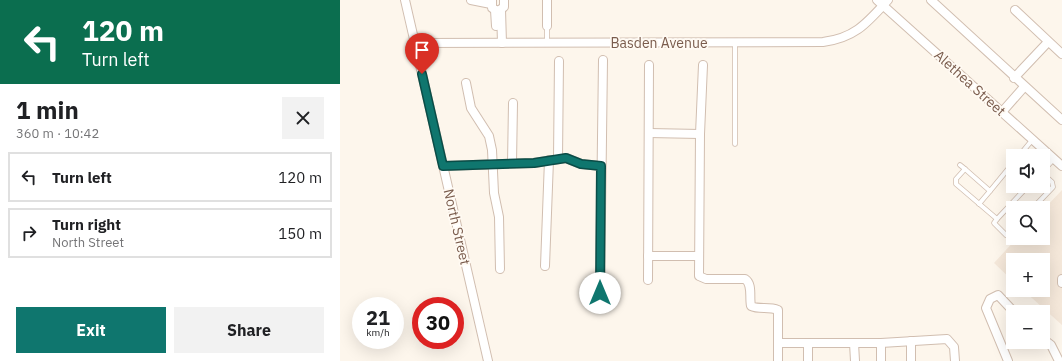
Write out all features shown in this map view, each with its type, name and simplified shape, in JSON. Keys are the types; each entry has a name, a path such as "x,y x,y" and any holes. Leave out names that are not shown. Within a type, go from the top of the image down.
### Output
{"street":[{"name":"North Street","path":"405,0 488,361"},
{"path":"471,0 504,7 504,0"},
{"path":"547,0 547,26"},
{"path":"931,0 1014,78 1062,120"},
{"name":"Basden Avenue","path":"415,43 809,43 835,41 848,37 857,31 882,2"},
{"name":"Alethea Street","path":"882,2 1062,166"},
{"path":"495,6 499,43"},
{"path":"1015,10 1062,54"},
{"path":"1014,78 1048,42"},
{"path":"600,293 603,60"},
{"path":"558,158 559,61"},
{"path":"648,280 649,65"},
{"path":"703,65 700,134 700,276 702,278 745,279 750,285 749,299 751,306 755,308 772,307 778,310 778,361"},
{"path":"466,83 471,108 488,136 492,150 494,193 499,217 500,269"},
{"path":"1002,112 1024,86"},
{"path":"512,164 513,103"},
{"path":"649,133 700,134"},
{"path":"443,166 534,163 558,158 566,158 581,164 601,166"},
{"path":"546,266 550,160"},
{"path":"648,256 699,256"},
{"path":"1007,305 998,295 990,299 986,308 1008,361"},
{"path":"779,343 881,343 947,339 954,348 955,361"},
{"path":"911,341 911,361"},
{"path":"808,342 808,361"},
{"path":"854,343 855,361"},
{"path":"881,343 881,361"},
{"path":"1050,344 1059,361"}],"lane":[{"path":"547,26 547,43"},
{"path":"734,144 735,43"},
{"path":"1025,149 1033,140"},
{"path":"1050,164 1054,159"},
{"path":"960,165 990,191"},
{"path":"965,169 956,179 956,184 997,219"},
{"path":"979,204 1006,172"},
{"path":"1050,180 1052,182 1052,187 1050,189"},
{"path":"1006,235 995,226 994,223 1021,193"},
{"path":"1039,201 1047,193"}],"shaded area":[{"path":"1062,190 1062,325 1050,314 1050,305 1040,305 1031,297 1050,297 1050,253 1006,253 1006,274 994,263 1011,245 1050,245 1050,203"}],"route":[{"path":"422,74 443,166 534,163 558,158 566,158 581,164 601,166 600,293"}]}
